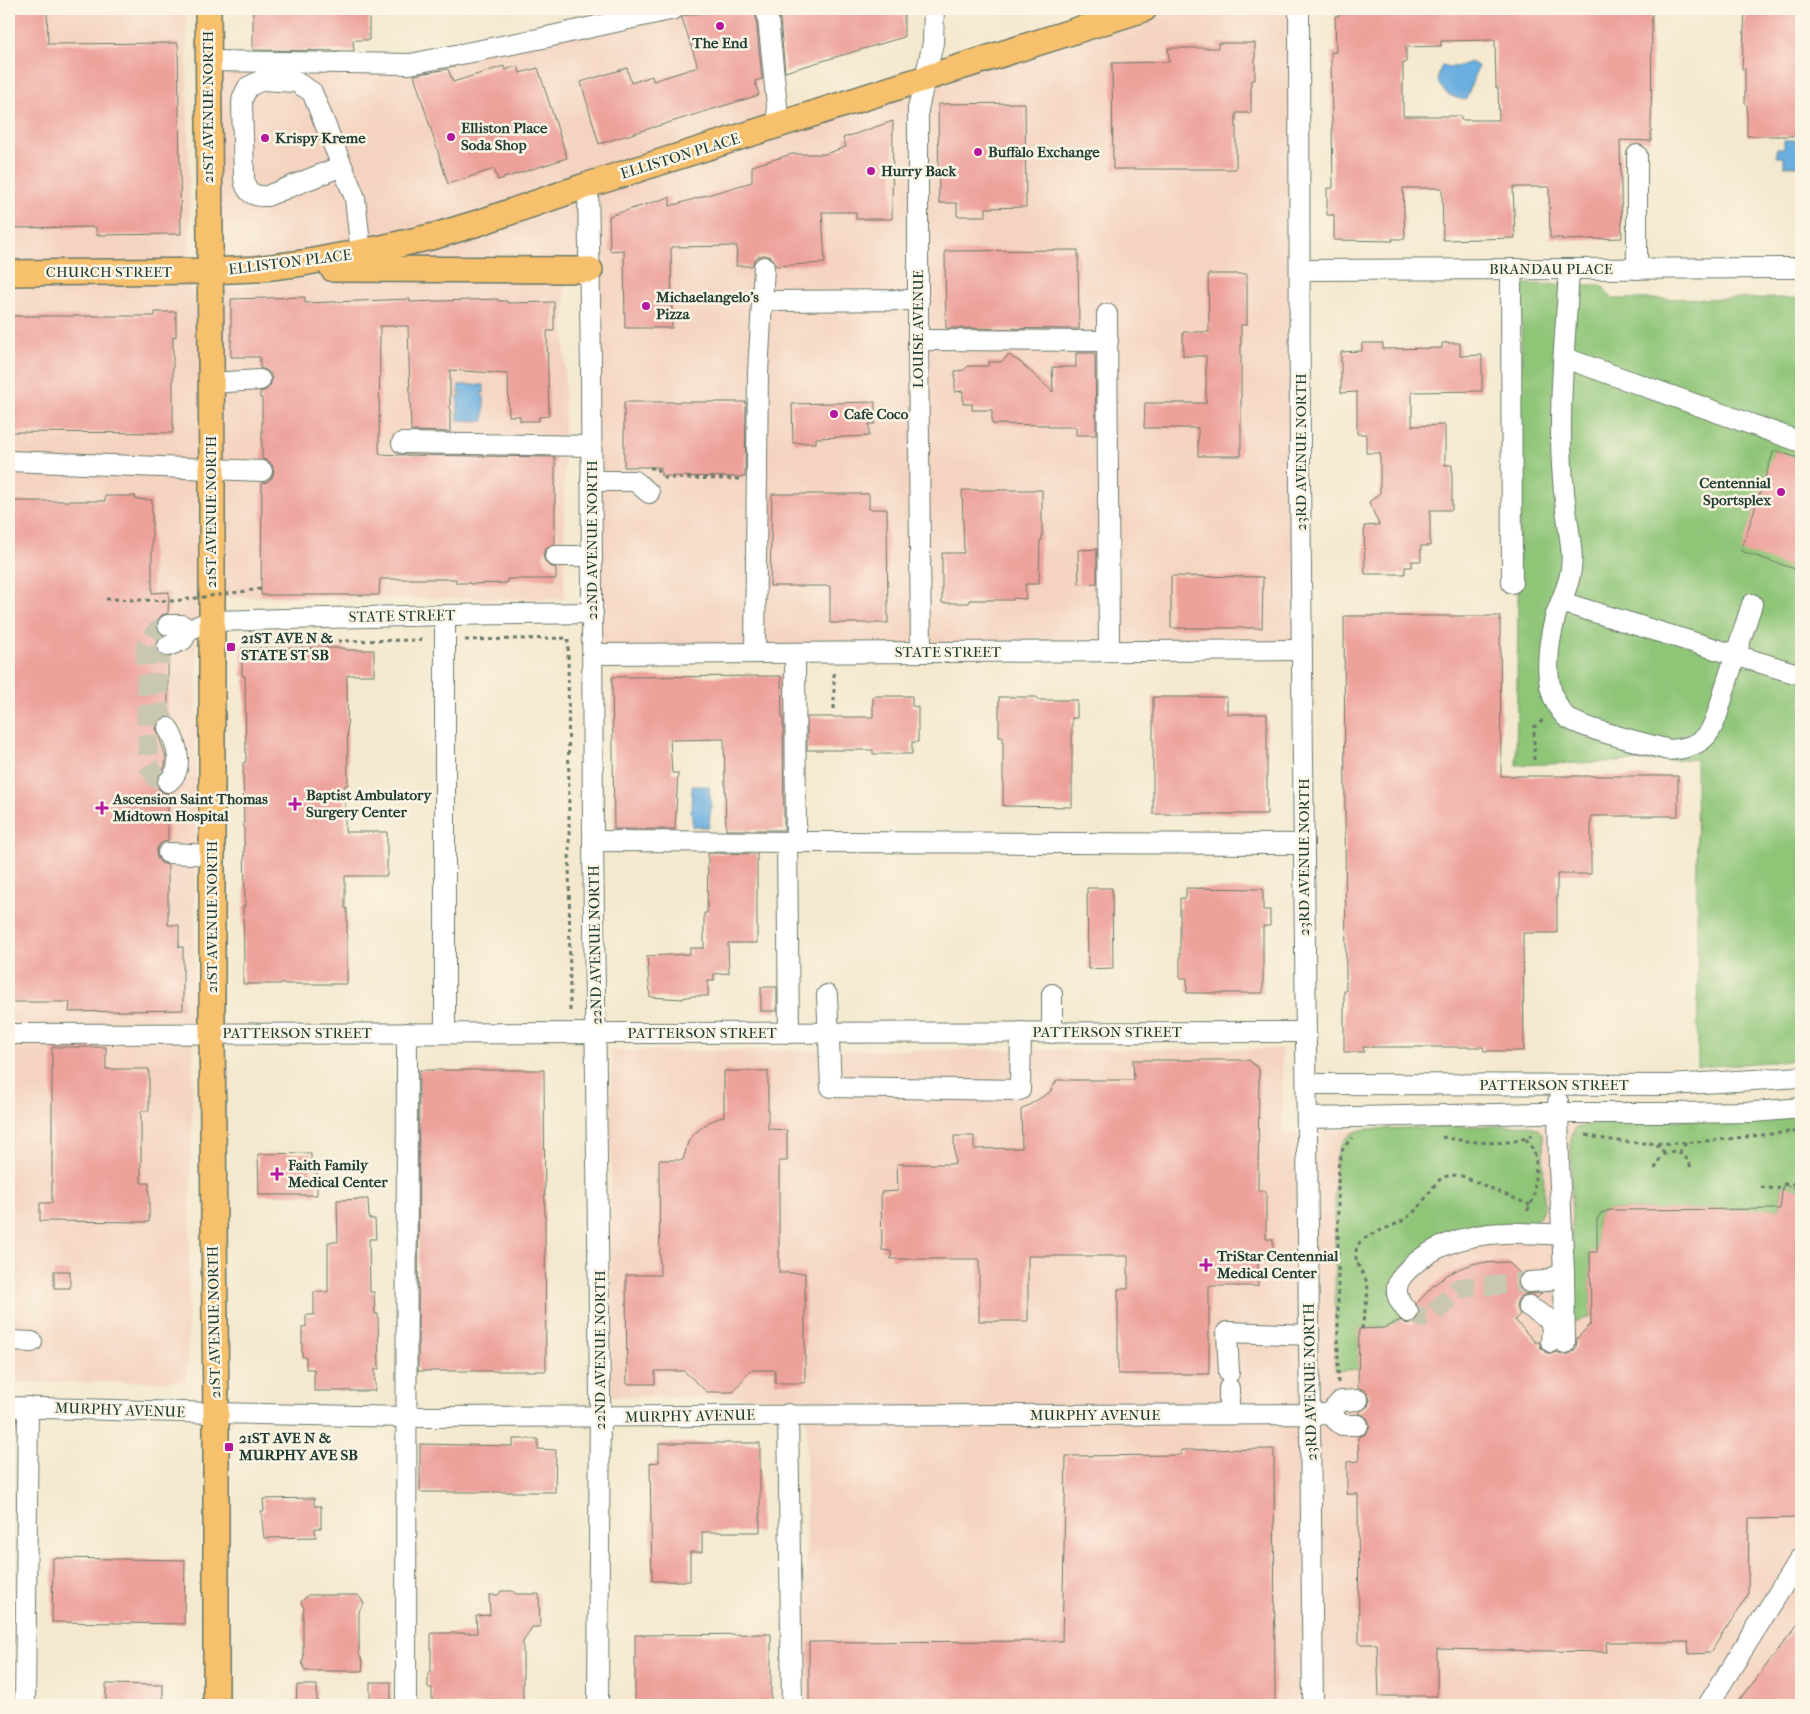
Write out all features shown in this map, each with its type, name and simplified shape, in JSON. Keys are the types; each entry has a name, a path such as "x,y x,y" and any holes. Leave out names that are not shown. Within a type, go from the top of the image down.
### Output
{"main road":[{"name":"21ST AVENUE NORTH","path":"208,9 212,470 212,1033 216,1414 216,1705"},
{"name":"ELLISTON PLACE","path":"209,271 256,269 361,253 435,236 588,185 1144,9"},
{"path":"256,269 590,270"},
{"name":"CHURCH STREET","path":"9,272 209,271"}],"street":[{"path":"208,61 410,64 548,37 674,9"},
{"path":"766,9 779,125"},
{"name":"LOUISE AVENUE","path":"921,652 918,109 933,43 934,9"},
{"name":"23RD AVENUE NORTH","path":"1299,9 1300,409 1310,1335 1320,1414 1313,1705"},
{"path":"342,166 268,196 250,193 245,186 242,103 248,87 262,80 289,81 303,85 314,95 342,166 354,198 361,253"},
{"path":"1637,155 1637,269"},
{"name":"22ND AVENUE NORTH","path":"588,185 600,1417 598,1705"},
{"path":"755,653 758,373 764,267"},
{"name":"BRANDAU PLACE","path":"1301,270 1801,268"},
{"path":"1569,269 1561,428 1562,466 1572,547 1570,576 1555,618 1550,646 1550,688 1560,707 1566,717 1579,725 1669,750 1688,747 1703,739 1710,730 1719,708 1752,604"},
{"path":"1511,270 1512,583"},
{"path":"763,301 919,300"},
{"path":"1107,314 1109,651"},
{"path":"918,340 1108,341"},
{"path":"1565,358 1801,442"},
{"path":"210,383 260,380"},
{"path":"402,443 591,446"},
{"path":"9,461 262,471"},
{"path":"591,481 635,481 649,493"},
{"path":"555,556 592,556"},
{"path":"1561,602 1801,675"},
{"name":"STATE STREET","path":"168,646 183,640 188,630 211,632 445,615 592,613"},
{"path":"445,615 445,1032"},
{"path":"168,625 182,625 188,630"},
{"name":"STATE STREET","path":"593,654 1302,650"},
{"path":"789,1033 795,653"},
{"path":"168,728 176,744 178,770 168,782"},
{"path":"593,841 1304,844"},
{"path":"168,853 212,855"},
{"path":"1052,994 1052,1032"},
{"path":"827,995 830,1087 1020,1090 1021,1032"},
{"name":"PATTERSON STREET","path":"9,1034 1306,1032"},
{"path":"406,1705 407,1033"},
{"name":"PATTERSON STREET","path":"1307,1084 1670,1085 1801,1077"},
{"path":"1528,1306 1549,1319 1558,1343 1564,1273 1558,1085"},
{"path":"1307,1118 1558,1113 1672,1114 1754,1112 1801,1108"},
{"path":"1408,1312 1400,1303 1397,1293 1398,1282 1425,1254 1451,1242 1478,1235 1504,1233 1562,1234"},
{"path":"1529,1282 1545,1281 1564,1273"},
{"path":"1230,1414 1227,1332 1310,1335"},
{"path":"9,1341 32,1342"},
{"path":"1320,1414 1341,1401 1358,1400"},
{"path":"18,1407 25,1705"},
{"name":"MURPHY AVENUE","path":"18,1407 216,1414 407,1417 600,1417 788,1414 1033,1416 1320,1414"},
{"path":"788,1414 792,1705"},
{"path":"1320,1414 1342,1425 1358,1425"},
{"path":"1708,1705 1801,1557"}],"path":[{"path":"648,468 658,468 658,478 732,479"},
{"path":"106,600 174,601 261,589"},
{"path":"211,632 445,640 568,638 570,1013"},
{"path":"834,672 834,709"},
{"path":"1534,760 1534,727 1560,707"},
{"path":"1581,1133 1621,1142 1655,1143 1686,1142 1801,1131"},
{"path":"1437,1136 1476,1142 1526,1139 1538,1132"},
{"path":"1338,1388 1338,1167 1343,1148 1350,1139 1358,1135"},
{"path":"1524,1217 1534,1195 1536,1157 1526,1139"},
{"path":"1679,1153 1686,1142"},
{"path":"1655,1143 1666,1154"},
{"path":"1655,1169 1658,1160 1666,1154 1679,1153 1688,1159 1691,1169"},
{"path":"1362,1329 1368,1291 1367,1284 1357,1262 1355,1252 1358,1244 1366,1237 1393,1226 1409,1216 1421,1205 1441,1178 1452,1175 1462,1176 1530,1205"},
{"path":"1761,1187 1777,1189 1784,1184 1794,1184 1801,1179"}],"shaded area":[{"path":"9,9 186,9 191,293 367,270 209,271 208,61 377,64 674,9 767,9 779,124 1144,9 1299,9 1302,641 593,654 590,270 565,270 564,599 197,597 194,1016 187,1381 9,1383"},
{"name":"TriStar Centennial Medical Center","path":"1282,1049 1283,1134 1365,1129 1590,1124 1801,1115 1801,1705 805,1705 807,1398 611,1396 611,1051"}],"green space":[{"path":"1522,284 1601,285 1613,299 1801,298 1801,1060 1698,1067 1696,759 1516,765"},
{"path":"1801,1115 1801,1190 1782,1186 1780,1209 1610,1210 1601,1213 1597,1220 1597,1252 1590,1253 1591,1317 1573,1322 1571,1135 1576,1128 1590,1124"},
{"path":"1528,1125 1538,1129 1543,1138 1544,1205 1540,1216 1532,1225 1404,1264 1405,1315 1390,1326 1359,1329 1359,1369 1335,1371 1335,1167 1343,1142 1352,1134 1365,1129"}],"water":[{"path":"1470,62 1478,66 1466,100 1453,97 1440,85 1438,79 1442,66 1457,67"},
{"path":"1784,140 1801,140 1801,166 1784,166 1784,157 1777,157 1777,148 1784,148"},
{"path":"459,385 484,385 484,393 481,393 481,396 484,396 484,421 458,420 458,396 462,395 462,393 458,393"},
{"path":"692,786 709,786 711,803 709,827 693,827 691,811"}],"building":[{"path":"9,9 47,9 48,44 178,43 181,234 96,235 96,227 9,228"},
{"path":"253,9 369,9 369,40 353,40 354,51 253,50"},
{"path":"727,9 755,9 762,79 755,81 759,95 599,144 581,82 627,68 631,83 652,76 653,81 698,67 682,18 683,16"},
{"path":"779,9 904,9 904,37 785,72"},
{"path":"1339,9 1652,9 1651,141 1620,140 1622,238 1562,240 1562,238 1550,238 1549,187 1513,187 1515,238 1443,240 1442,188 1403,188 1405,239 1392,239 1393,241 1334,240 1334,215 1327,215 1327,188 1333,188 1331,52 1336,52 1335,16 1339,16","holes":["1495,40 1496,88 1498,88 1499,120 1461,120 1461,116 1403,116 1403,63 1406,63 1406,47 1441,46 1441,41"]},
{"path":"1745,9 1801,9 1801,136 1747,136 1745,69 1742,69"},
{"path":"1218,43 1255,43 1255,80 1251,80 1251,113 1236,113 1236,169 1113,169 1112,63 1169,62 1168,48 1218,48"},
{"path":"504,66 505,70 518,66 520,73 538,68 567,158 498,180 494,169 448,184 414,75 448,69 453,82"},
{"path":"1025,103 1026,207 986,208 986,216 957,216 957,203 939,203 938,104"},
{"path":"893,121 892,219 856,219 856,212 822,212 825,263 776,266 771,257 764,255 754,260 752,266 736,266 737,246 671,247 672,328 625,328 624,250 610,251 609,216 670,197 670,206 752,182 752,166 792,154 825,154 846,147 843,138"},
{"path":"1078,250 1079,329 946,328 945,251"},
{"path":"1208,274 1247,274 1247,325 1241,325 1241,456 1198,456 1198,428 1144,428 1145,403 1206,403 1206,356 1183,356 1183,332 1209,332"},
{"path":"305,297 305,303 410,299 410,302 498,299 498,301 507,301 507,303 554,302 554,331 547,331 549,416 539,417 539,421 520,421 520,416 509,416 508,374 450,370 450,432 411,431 408,326 380,326 379,450 380,454 402,455 555,457 555,544 545,550 543,556 549,566 556,568 556,579 507,579 507,583 470,584 456,583 456,579 380,579 379,595 261,595 262,483 272,478 274,471 269,461 262,459 262,398 260,398 260,392 270,386 272,379 270,373 260,368 260,357 231,357 231,299"},
{"path":"155,312 176,312 176,337 173,336 173,433 9,432 9,316 155,316"},
{"path":"1362,343 1383,343 1383,349 1442,348 1442,343 1460,343 1460,356 1482,355 1482,391 1412,392 1412,426 1445,425 1445,465 1452,465 1452,510 1430,510 1430,546 1421,546 1421,561 1412,561 1412,567 1405,567 1405,574 1365,574 1364,526 1379,525 1369,502 1380,493 1380,453 1366,453 1366,434 1357,434 1357,392 1341,393 1341,352 1362,351"},
{"path":"1076,353 1095,353 1096,435 1076,435 1076,427 992,424 992,410 972,410 972,404 963,404 963,391 955,392 955,371 964,370 968,366 988,366 988,362 1001,362 1009,355 1020,362 1053,392 1052,367 1076,367"},
{"path":"624,402 746,402 745,477 661,476 661,467 624,467"},
{"name":"Cafe Coco","path":"875,402 875,424 869,424 869,436 816,438 816,443 793,443 792,404"},
{"name":"Centennial Sportsplex","path":"1774,450 1801,459 1801,571 1741,551"},
{"path":"962,490 1042,490 1042,540 1040,540 1039,584 1025,584 1026,599 969,600 969,603 942,603 942,553 964,553"},
{"path":"772,494 869,494 869,509 887,509 888,623 830,623 830,586 770,586"},
{"path":"105,496 135,496 135,499 152,500 152,593 169,592 168,613 162,615 156,625 158,631 163,636 158,639 156,644 157,650 161,656 168,658 168,716 158,721 156,728 166,757 165,766 157,779 156,785 160,791 168,794 168,841 158,846 156,853 161,863 168,865 168,925 179,925 179,947 183,947 183,1010 69,1012 70,1002 9,1002 9,520 13,520 13,501 105,501"},
{"path":"1097,549 1097,583 1079,584 1078,550"},
{"path":"1171,576 1263,577 1262,628 1171,628"},
{"path":"1344,616 1500,616 1501,776 1678,776 1678,816 1591,816 1591,874 1557,874 1557,933 1523,933 1524,1051 1484,1051 1483,1047 1363,1047 1364,1052 1344,1052 1344,991 1346,991"},
{"name":"Baptist Ambulatory Surgery Center","path":"242,648 345,648 345,650 374,650 374,675 347,675 348,785 345,785 345,832 387,832 387,876 345,876 347,984 243,984 243,906 245,906 243,763 246,762 245,676 242,676"},
{"path":"781,676 784,830 726,830 724,739 670,740 672,773 678,773 675,829 614,829 612,677"},
{"path":"873,696 912,696 912,706 918,707 918,742 912,742 912,754 873,754 873,750 807,750 807,717 873,717"},
{"path":"999,697 1037,697 1037,700 1077,700 1077,718 1072,718 1072,807 1003,806 1003,737 999,737"},
{"path":"1153,697 1227,697 1227,714 1267,714 1267,814 1153,814"},
{"path":"708,853 757,854 757,943 728,943 729,973 714,974 714,981 708,981 708,996 691,996 683,999 650,997 647,956 690,954 690,948 704,948 704,913 707,913"},
{"path":"1087,888 1112,888 1113,968 1088,969"},
{"path":"1186,888 1263,889 1263,910 1270,910 1270,926 1263,926 1263,993 1187,993 1187,978 1180,978 1180,898 1186,898"},
{"path":"761,987 777,987 777,1011 761,1011"},
{"path":"52,1047 106,1047 106,1069 149,1069 149,1111 141,1111 141,1183 149,1183 149,1222 40,1221 40,1203 52,1203"},
{"path":"1133,1060 1249,1060 1259,1069 1258,1191 1266,1191 1266,1239 1273,1239 1273,1258 1258,1258 1258,1286 1209,1286 1209,1374 1118,1374 1118,1289 1128,1289 1128,1256 1028,1256 1028,1321 979,1321 979,1259 891,1259 891,1251 882,1250 881,1192 898,1191 897,1164 955,1164 954,1136 974,1136 974,1149 1022,1148 1021,1110 1050,1092 1057,1080 1134,1080"},
{"path":"419,1070 544,1070 546,1371 418,1371"},
{"path":"724,1071 768,1071 768,1129 787,1130 787,1161 779,1161 779,1273 805,1273 805,1383 775,1383 775,1370 751,1370 733,1392 707,1392 684,1371 655,1371 655,1384 627,1384 626,1275 660,1275 659,1160 683,1160 688,1142 695,1133 709,1122 724,1116"},
{"path":"311,1153 311,1172 317,1172 317,1195 259,1195 258,1154"},
{"path":"1783,1185 1801,1190 1801,1518 1749,1519 1748,1595 1710,1653 1689,1654 1688,1642 1606,1642 1607,1652 1437,1649 1437,1696 1379,1696 1377,1644 1359,1644 1358,1494 1347,1494 1347,1462 1359,1461 1358,1437 1364,1435 1370,1425 1368,1419 1358,1413 1368,1406 1370,1400 1368,1393 1358,1388 1359,1329 1384,1328 1400,1320 1411,1324 1416,1321 1419,1315 1420,1309 1416,1304 1434,1285 1447,1275 1476,1263 1508,1262 1521,1274 1517,1282 1519,1289 1529,1294 1542,1293 1537,1298 1528,1294 1518,1299 1516,1306 1520,1314 1515,1320 1535,1342 1539,1342 1545,1352 1551,1354 1557,1352 1565,1355 1571,1353 1576,1348 1577,1338 1591,1324 1590,1252 1597,1252 1597,1220 1601,1213 1610,1210 1780,1209"},
{"path":"368,1199 369,1219 375,1219 376,1239 369,1239 370,1292 374,1292 375,1314 378,1314 379,1369 375,1369 375,1391 314,1391 314,1369 306,1369 306,1357 302,1357 302,1327 306,1327 306,1315 314,1315 314,1292 328,1292 328,1242 338,1242 337,1200"},
{"path":"54,1271 70,1271 70,1288 54,1288"},
{"path":"513,1439 538,1439 538,1449 556,1450 555,1492 420,1492 420,1444 513,1446"},
{"path":"659,1443 760,1443 760,1532 702,1532 702,1552 690,1552 690,1581 652,1581 650,1463 659,1462"},
{"path":"1274,1449 1275,1705 809,1705 809,1642 1062,1641 1066,1456 1181,1455 1181,1450"},
{"path":"314,1498 314,1506 321,1506 321,1528 315,1528 316,1537 264,1538 261,1511 264,1511 263,1499"},
{"path":"53,1558 185,1560 184,1624 52,1622"},
{"path":"501,1591 512,1591 516,1594 539,1594 540,1627 532,1627 523,1642 523,1705 432,1705 432,1688 428,1688 428,1672 431,1672 431,1633 477,1633 476,1616 490,1615 489,1595 498,1595"},
{"path":"308,1595 358,1595 364,1603 359,1611 359,1654 363,1662 362,1671 305,1671 302,1662 304,1656 304,1608 301,1602"},
{"path":"1801,1620 1801,1705 1736,1705"},
{"path":"771,1634 771,1705 635,1705 635,1635"},
{"path":"370,1682 391,1682 391,1705 370,1705"},
{"path":"106,1684 163,1685 163,1705 106,1705"},
{"path":"297,1685 317,1685 317,1705 296,1705"}],"tunnel":[{"path":"168,625 155,633 146,646 148,764 156,778 168,782"},
{"path":"168,646 161,657 158,683 160,710 168,728"},
{"path":"1408,1312 1424,1318 1430,1317 1459,1288 1529,1282"}],"place":[{"name":"The End","path":"720,26"},
{"name":"Elliston Place Soda Shop","path":"451,137"},
{"name":"Krispy Kreme","path":"265,138"},
{"name":"Buffalo Exchange","path":"978,152"},
{"name":"Hurry Back","path":"871,171"},
{"name":"Michaelangelo’s Pizza","path":"646,306"},
{"name":"Cafe Coco","path":"834,414"},
{"name":"Centennial Sportsplex","path":"1781,492"},
{"name":"21ST AVE N & STATE ST SB","path":"231,647"},
{"name":"Baptist Ambulatory Surgery Center","path":"295,804"},
{"name":"Ascension Saint Thomas Midtown Hospital","path":"102,808"},
{"name":"Faith Family Medical Center","path":"277,1174"},
{"name":"TriStar Centennial Medical Center","path":"1206,1265"},
{"name":"21ST AVE N & MURPHY AVE SB","path":"229,1447"}]}
